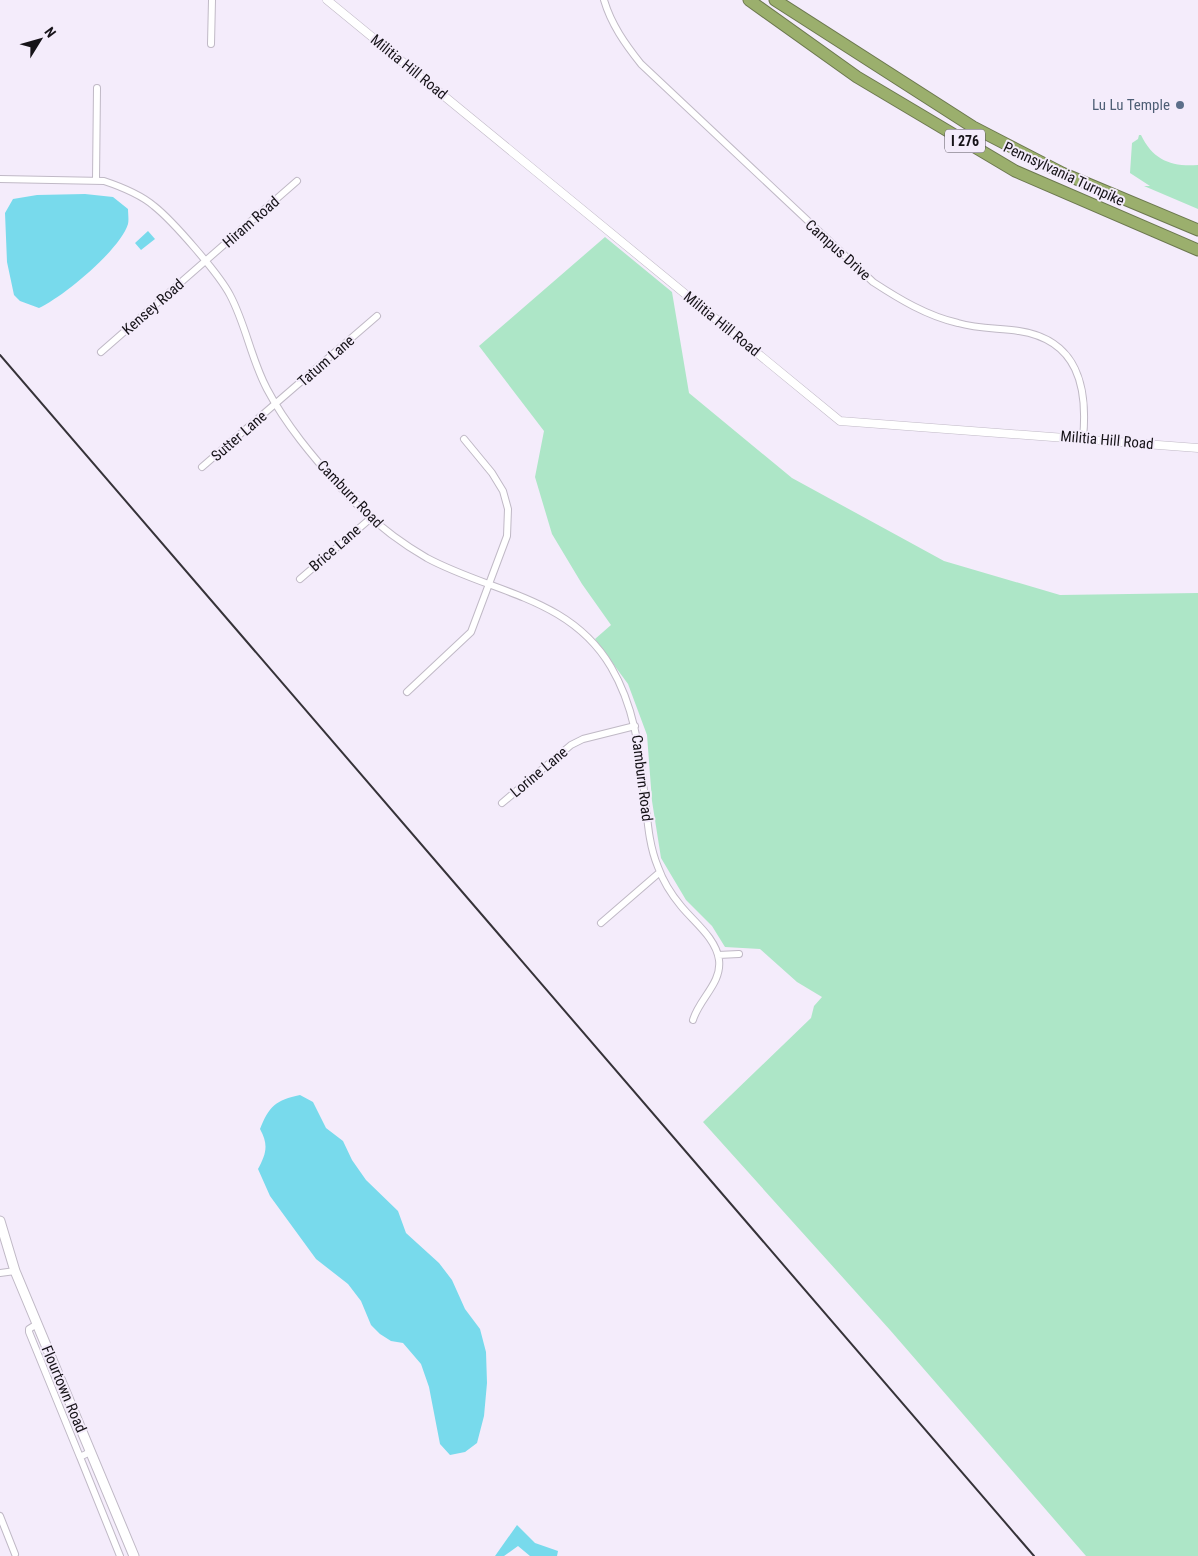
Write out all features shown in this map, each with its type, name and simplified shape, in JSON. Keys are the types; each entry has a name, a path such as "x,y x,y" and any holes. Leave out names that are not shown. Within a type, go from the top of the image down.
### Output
{"highway":[{"name":"Pennsylvania Turnpike","path":"748,0 857,77 1015,171 1198,250"},
{"name":"Pennsylvania Turnpike","path":"774,0 973,127 1062,173 1198,230"}],"main road":[{"name":"Flourtown Road","path":"0,1221 15,1271 134,1556"}],"street":[{"path":"211,44 212,0"},
{"name":"Militia Hill Road","path":"327,0 840,420 1198,448"},
{"name":"Campus Drive","path":"604,0 608,14 620,36 641,64 873,282 910,304 944,319 973,327 1029,333 1050,342 1066,354 1077,371 1084,392 1086,410 1083,438"},
{"path":"96,180 97,88"},
{"name":"Camburn Road","path":"0,179 96,180 118,186 155,206 229,293 260,377 276,405 322,466 371,518 394,537 428,558 548,608 574,625 586,637 610,666 630,707 635,726 649,835 660,872 673,896 709,938 718,955"},
{"name":"Hiram Road","path":"204,262 297,181"},
{"name":"Kensey Road","path":"101,352 204,262"},
{"name":"Tatum Lane","path":"276,405 377,316"},
{"name":"Sutter Lane","path":"202,467 276,405"},
{"path":"407,692 471,632 506,541 508,509 500,485 464,439"},
{"name":"Brice Lane","path":"300,579 371,518"},
{"name":"Lorine Lane","path":"502,803 558,754 577,741 635,726"},
{"path":"601,923 660,872"},
{"path":"693,1020 699,1005 718,974 718,955 739,954"},
{"path":"0,1273 15,1271"},
{"path":"37,1324 29,1328 29,1332 120,1556"},
{"path":"80,1457 90,1452"},
{"path":"0,1516 15,1554"}],"green space":[{"path":"1139,135 1141,135 1151,151 1164,160 1179,165 1198,165 1198,209 1144,186 1150,186 1130,173 1132,143 1138,139"},
{"path":"605,237 672,292 689,393 792,478 944,561 1060,595 1198,593 1198,1556 1086,1556 890,1330 703,1122 811,1018 814,1006 822,997 797,982 760,949 725,947 712,926 686,900 661,858 652,801 647,735 628,684 595,639 611,625 582,584 552,534 535,477 544,431 479,346"}],"water":[{"path":"85,194 113,197 128,209 128,224 123,235 90,272 62,294 39,308 20,301 14,295 7,262 5,213 13,199 37,195"},
{"path":"148,231 155,239 141,250 135,243"},
{"path":"300,1095 313,1102 326,1128 343,1141 352,1160 366,1180 398,1211 406,1233 439,1263 452,1280 465,1309 480,1329 486,1352 487,1383 484,1416 477,1443 465,1452 450,1455 440,1444 429,1387 421,1364 403,1343 391,1341 371,1325 361,1301 348,1284 316,1259 270,1196 258,1169 265,1149 265,1140 260,1129 274,1105 285,1099"},
{"path":"517,1525 535,1543 558,1551 557,1556 530,1556 518,1546 504,1556 495,1556"}],"railway":[{"path":"0,355 1034,1556"}],"place":[{"name":"Lu Lu Temple","path":"1180,105"}]}
